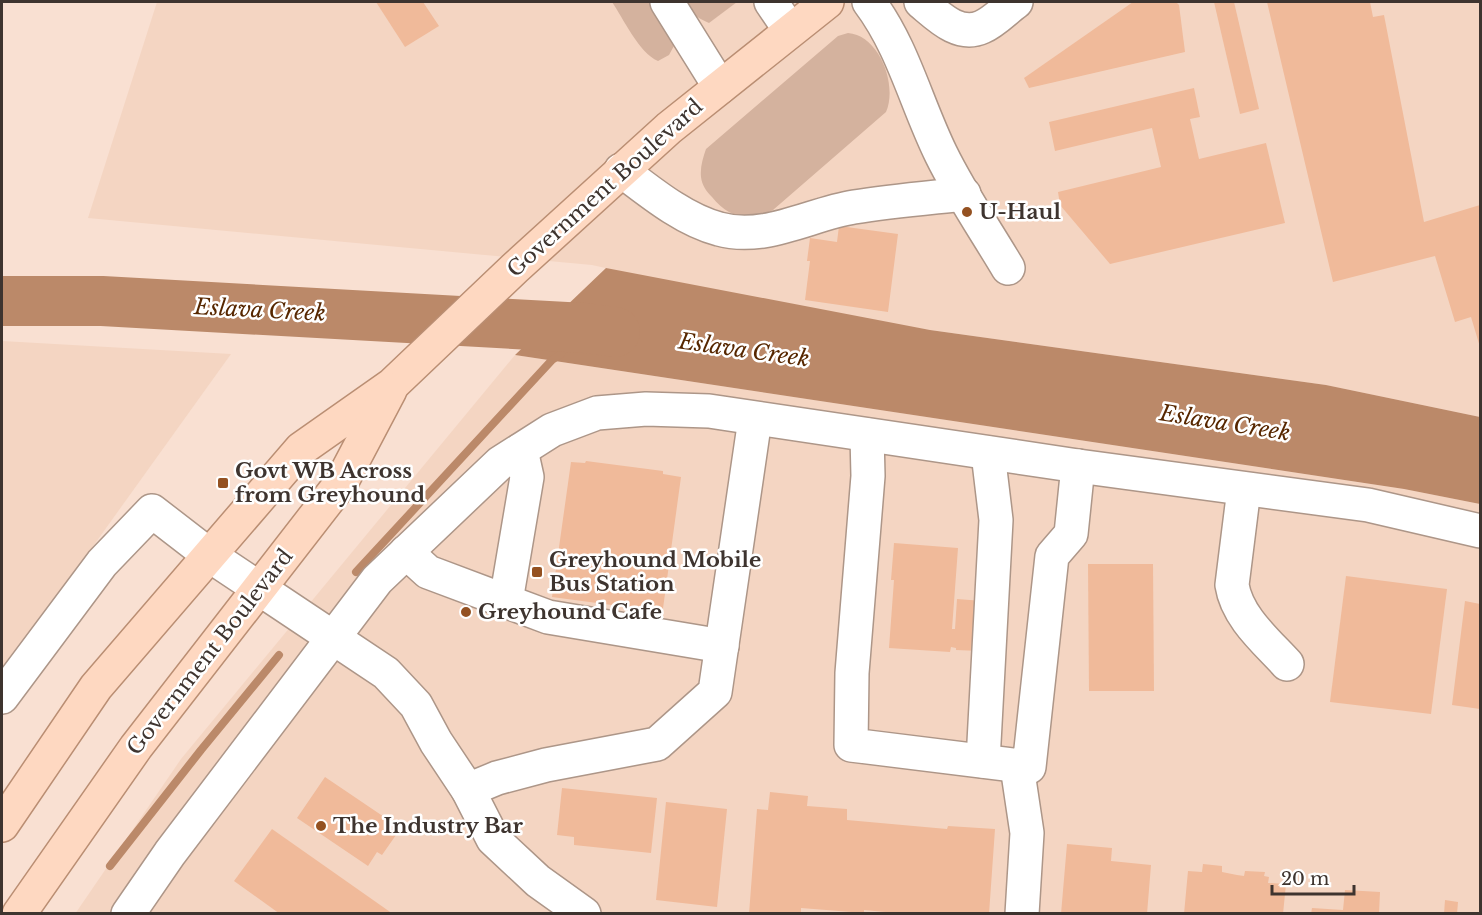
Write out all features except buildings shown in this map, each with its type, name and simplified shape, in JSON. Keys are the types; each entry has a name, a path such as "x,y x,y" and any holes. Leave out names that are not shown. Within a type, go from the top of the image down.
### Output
{"main road":[{"name":"Government Boulevard","path":"2,825 96,687 301,449 392,385 621,170 805,12"},
{"name":"Government Boulevard","path":"19,914 136,747 341,483 392,385"}],"street":[{"path":"667,2 720,87"},
{"path":"771,2 805,12"},
{"path":"868,2 883,21 893,40 940,153 1008,268"},
{"path":"921,2 947,24 970,29 982,27 1016,2"},
{"path":"621,170 671,207 718,229 738,233 766,231 854,207 964,194"},
{"path":"128,914 170,853 376,580 500,464 552,430 597,413 646,409 709,411 1078,466 1368,505 1480,531"},
{"path":"468,790 497,778 546,765 657,744 715,692 755,419"},
{"path":"867,435 868,476 852,673 851,745 1029,767 1052,556 1071,534 1078,466"},
{"path":"506,602 527,477 521,450"},
{"path":"983,761 996,520 988,453"},
{"path":"1244,489 1232,585 1234,596 1249,622 1287,664"},
{"path":"2,697 102,563 152,512 209,555 386,673 416,705 436,742 468,790 493,839 538,881 584,914"},
{"path":"406,552 428,572 548,616 722,646"},
{"path":"1017,766 1027,833 1022,914"}],"shaded area":[{"path":"157,2 1480,2 1480,417 1326,385 930,330 757,302 592,265 88,218"},
{"path":"612,2 652,2 675,44 669,55 658,61 644,51"},
{"path":"682,2 737,2 709,23 687,9"},
{"path":"848,33 869,42 883,63 889,89 886,112 773,210 748,217 725,210 702,183 701,170 706,149 838,36"},
{"path":"2,341 231,354 2,673"},
{"path":"515,355 1404,489 1480,504 1480,913 75,914 181,759"}],"water":[{"path":"606,268 930,330 1326,385 1480,417 1480,504 1404,489 515,355"}],"waterway":[{"name":"Eslava Creek","path":"2,301 102,301 585,328 615,332"},
{"path":"356,572 552,360 561,354"},
{"path":"110,866 279,655"}],"place":[{"name":"U-Haul","path":"967,212"},
{"name":"Govt WB Across from Greyhound","path":"223,483"},
{"name":"Greyhound Mobile Bus Station","path":"537,572"},
{"name":"Greyhound Cafe","path":"466,612"},
{"name":"The Industry Bar","path":"321,826"}]}
